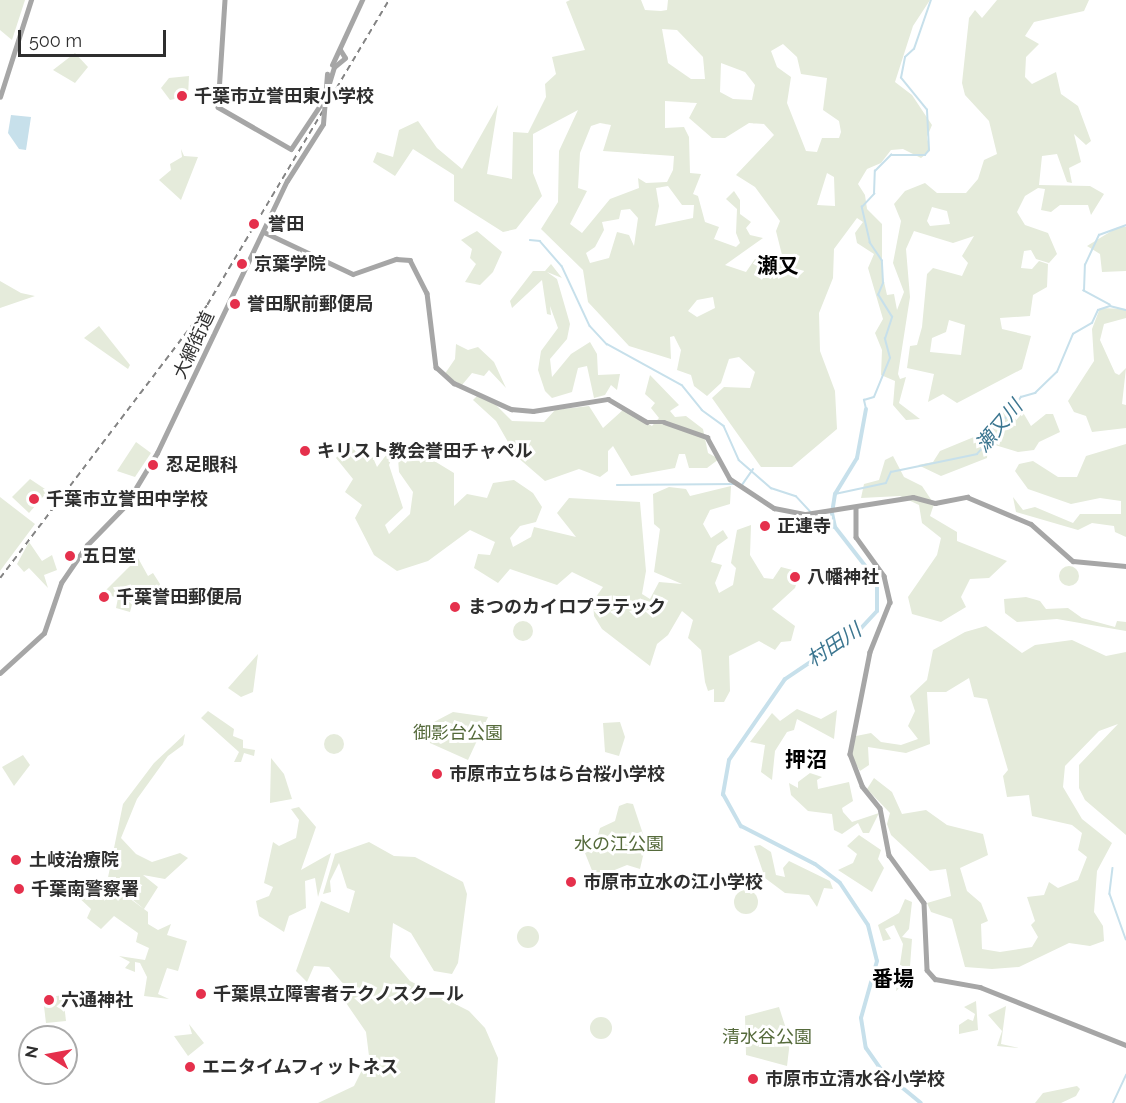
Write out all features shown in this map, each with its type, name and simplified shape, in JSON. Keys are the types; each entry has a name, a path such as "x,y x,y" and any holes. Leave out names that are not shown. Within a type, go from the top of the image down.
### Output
{"main road":[{"path":"0,87 30,0"},
{"path":"0,97 30,0"},
{"path":"225,0 218,107 288,148 294,147 323,102 334,66 345,58 340,50"},
{"name":"大網街道","path":"0,673 44,633 61,583 87,545 125,506 152,462 287,181 323,123 327,74 362,0"},
{"path":"264,232 352,274 392,260 410,260 427,293 432,361 454,383 518,411 608,399 647,422 664,422 707,437 730,479 768,505 797,513 824,512 913,497 935,503 972,497 1031,524 1074,561 1126,566"},
{"path":"856,507 855,534 884,576 890,602 870,652 850,753 862,786 880,808 889,855 924,903 928,972 935,980 980,987 1126,1045"}],"green space":[{"path":"0,0 25,0 12,40 0,30"},
{"path":"570,0 641,0 645,10 661,11 667,10 668,0 930,0 913,26 895,82 912,95 932,125 927,137 930,151 921,158 903,149 891,150 881,163 867,169 858,184 865,195 867,209 882,224 882,273 887,295 894,294 897,310 904,292 893,263 901,221 894,204 905,191 925,183 937,193 966,193 978,179 984,160 997,154 989,121 965,95 962,83 969,18 975,10 982,18 997,0 1089,0 1084,11 1034,22 1025,36 1039,44 1026,57 1025,77 1032,84 1056,72 1061,94 1078,106 1091,141 1086,145 1074,134 1081,162 1069,168 1072,183 1067,182 1057,154 1042,156 1039,185 1090,186 1104,194 1091,215 1088,205 1060,205 1051,212 1041,210 1045,189 1038,188 1025,196 1017,212 1025,225 1048,233 1057,254 1049,263 1036,259 1031,250 1024,251 1021,268 1032,269 1039,261 1048,264 1047,287 1033,295 1030,316 1000,318 1002,329 1031,336 1022,369 957,403 943,394 928,402 934,374 907,368 910,346 917,345 922,327 927,274 933,268 962,276 968,263 962,256 974,236 953,243 914,231 906,249 910,297 898,374 900,379 906,377 899,403 920,419 906,420 893,405 895,381 881,375 882,350 875,333 883,319 868,268 874,254 857,243 855,233 863,222 857,218 834,249 833,278 819,313 820,351 835,391 837,429 792,467 761,467 712,398 724,387 750,388 755,372 739,357 729,359 721,383 707,396 694,386 691,375 677,370 681,350 674,336 670,337 671,359 629,346 588,302 583,270 541,229 558,202 559,151 578,110 533,134 533,173 542,196 516,229 503,232 454,201 454,175 413,149 395,176 373,162 377,152 393,157 399,130 418,121 437,148 462,169 498,105 487,174 512,179 513,132 528,133 546,97 545,84 556,74 552,57 585,50 566,2","holes":["662,29 677,30 703,57 705,79 691,79 668,63","783,44 797,57 801,74 827,78 823,110 839,121 841,132 839,138 822,138 817,152 806,151 787,103 791,77 777,67 771,51","721,63 745,72 755,85 752,100 733,99 720,92","665,101 697,103 689,118 712,138 725,138 749,123 764,124 774,135 736,175 755,187 780,221 776,231 782,255 755,259 746,272 725,265 763,238 750,235 746,228 751,222 740,214 740,200 734,191 726,199 737,209 736,233 740,243 736,247 714,239 719,227 705,222 698,196 693,194 701,174 690,173 689,137 684,127 665,128","600,123 611,125 603,151 674,156 673,170 667,182 646,183 638,178 639,188 610,199 582,233 570,224 587,191 578,188 580,153 591,126","827,173 834,177 835,206 817,205","668,186 682,205 694,205 693,218 655,226 659,206 656,188","932,207 947,211 950,224 930,226 927,221","630,209 638,218 634,246 629,235 617,232 609,258 590,263 586,253 595,247 604,230 602,222 619,219 621,210","713,297 715,308 697,317 688,311 697,300","949,320 965,325 961,355 930,352 932,338 946,332"]},
{"path":"75,53 88,67 75,83 53,70"},
{"path":"189,76 188,96 170,100 161,88 169,78"},
{"path":"181,149 184,156 198,157 181,200 159,180 171,170 170,164 182,157"},
{"path":"1118,227 1126,227 1126,271 1102,272 1100,254 1087,246"},
{"path":"477,231 502,252 493,272 480,285 465,282 476,264 470,258 472,249 461,240"},
{"path":"551,264 562,278 547,272 557,279 570,324 567,339 550,359 552,377 571,354 590,342 597,354 598,375 620,374 617,390 611,385 605,395 594,398 587,366 578,368 572,392 552,398 545,391 538,370 541,351 558,328 550,306 551,315 547,314 542,280 512,308 510,301 533,271 545,271"},
{"path":"0,281 21,293 35,296 0,308"},
{"path":"1100,308 1126,309 1126,318 1104,324 1100,340 1115,373 1119,375 1126,368 1122,404 1126,405 1126,428 1092,432 1086,416 1074,412 1068,401 1094,361 1092,329"},
{"path":"99,326 130,365 128,369 84,338"},
{"path":"456,344 468,350 478,347 494,362 506,388 489,370 484,376 472,373 462,385 444,375 455,359"},
{"path":"650,375 679,405 670,411 675,417 686,416 703,429 708,453 719,459 707,468 689,468 685,454 679,454 675,468 631,476 613,446 608,451 608,471 600,477 579,469 545,481 516,456 496,421 473,400 477,396 496,405 512,421 544,422 555,410 589,406 603,428 624,409 652,426 659,418 651,408 655,403 645,394"},
{"path":"1018,404 1031,426 1046,414 1053,414 1060,432 1039,442 1034,450 1018,452 995,445 988,448 987,458 941,476 918,465 933,462 940,451 986,432 997,414"},
{"path":"136,442 151,453 135,477 117,471"},
{"path":"349,442 358,455 371,453 377,467 393,446 395,450 389,465 403,508 385,525 389,534 410,514 413,492 399,472 398,458 403,452 431,459 454,473 454,506 467,494 487,498 493,483 514,480 533,493 542,507 536,522 520,526 510,538 513,547 531,537 534,527 576,537 557,513 569,498 640,502 646,571 642,594 650,599 659,582 682,584 654,572 660,529 654,524 653,494 669,487 686,489 690,496 731,486 730,504 710,510 703,524 711,538 723,530 728,538 717,546 711,562 722,565 715,583 719,593 733,585 736,568 731,563 737,530 751,525 750,555 764,578 773,579 781,567 800,572 795,588 772,609 795,626 791,641 781,642 775,650 759,641 729,656 730,691 724,702 714,702 714,689 708,691 705,682 701,650 688,638 693,620 682,611 668,635 657,644 650,666 602,629 594,616 593,601 603,587 572,572 557,585 510,569 498,583 474,568 478,554 490,555 495,542 470,530 428,561 397,571 374,555 355,518 362,505 345,492 353,479 336,458"},
{"path":"1126,444 1126,537 1115,532 1114,526 1092,523 1078,530 1016,512 1013,497 1023,510 1035,507 1073,523 1080,514 1121,514 1121,501 1100,498 1071,504 1028,489 1015,471 1019,464 1033,461 1058,477 1077,477 1086,456"},
{"path":"893,456 904,477 922,486 934,504 930,516 957,532 957,541 1007,561 989,578 970,579 961,597 966,607 941,622 912,614 908,597 937,555 941,538 922,523 919,505 900,496 861,498 864,484 879,480 885,460"},
{"path":"30,479 48,491 29,513 12,497"},
{"path":"0,497 35,524 0,571"},
{"path":"29,542 42,561 52,555 57,570 44,575 48,588 29,568 24,572 17,564"},
{"path":"138,558 148,576 153,573 160,584 156,597 134,597 130,612 116,608 118,598 105,594 98,598"},
{"path":"1069,566 1076,569 1079,576 1076,583 1069,586 1062,583 1059,576 1062,569"},
{"path":"1026,597 1040,601 1046,609 1068,608 1082,618 1115,627 1117,621 1126,622 1126,631 1057,619 1017,622 1005,613 1004,599"},
{"path":"519,621 527,621 533,627 533,635 527,641 519,641 513,635 513,627"},
{"path":"986,626 1022,653 1035,645 1072,640 1106,656 1126,652 1126,835 1085,800 1079,788 1079,765 1118,724 1099,731 1065,766 1063,787 1082,819 1112,843 1097,871 1094,912 1103,926 1104,941 1090,946 1069,943 1019,967 992,969 965,967 952,919 931,912 927,903 951,896 946,869 930,871 891,835 887,824 890,813 867,789 874,778 892,792 902,814 926,810 947,825 983,834 988,855 960,868 967,891 981,903 988,921 981,924 982,949 1000,952 1032,947 1038,937 1031,925 1035,921 1027,897 1044,895 1049,882 1058,888 1078,880 1087,857 1078,850 1082,833 1072,825 1032,816 1029,795 1007,797 1003,776 1008,770 987,699 974,697 969,678 946,692 927,692 930,744 906,753 868,747 869,765 860,771 850,754 856,736 871,733 881,742 901,745 918,739 908,726 915,711 910,696 927,680 933,650 965,632"},
{"path":"258,654 253,692 241,697 228,688"},
{"path":"797,709 821,719 837,710 834,739 797,719 794,730 787,732 775,751 772,780 761,772 765,745 750,742 772,713 780,721"},
{"path":"208,711 234,729 233,736 243,740 243,748 255,750 254,756 244,753 241,762 234,762 239,752 201,718"},
{"name":"御影台公園","path":"453,712 488,717 468,760 421,739 434,722"},
{"path":"620,722 625,737 619,756 605,752 603,723"},
{"path":"185,734 183,745 168,756 137,799 121,838 136,854 152,862 180,853 188,858 165,879 143,875 158,887 144,909 127,895 126,882 123,889 125,895 148,912 148,924 158,930 171,924 167,935 187,941 178,971 167,968 158,994 169,999 144,996 147,977 140,963 135,962 135,972 125,968 130,962 119,956 145,960 149,948 136,942 138,933 114,916 101,929 87,918 91,909 75,894 87,882 105,892 123,804 154,763"},
{"path":"334,734 341,737 344,744 341,751 334,754 327,751 324,744 327,737"},
{"path":"23,755 30,765 14,786 2,767"},
{"path":"271,758 284,774 292,799 270,803"},
{"path":"810,773 822,777 817,780 818,789 849,782 853,801 842,808 852,822 879,813 869,833 863,833 858,823 842,834 834,830 832,814 808,811 791,795 789,783 798,788 798,782"},
{"name":"水の江公園","path":"627,803 633,804 646,843 640,869 627,865 595,878 585,853 594,849 600,828 615,821 619,806"},
{"path":"299,807 316,827 301,870 331,853 318,897 315,878 305,881 306,908 289,916 284,932 259,916 256,901 269,896 273,887 264,883 273,842 279,846 296,838 299,820 291,809"},
{"path":"859,835 881,850 878,859 884,868 872,892 838,870 853,863 857,854 847,846"},
{"path":"369,842 394,856 415,857 463,882 467,894 458,963 452,974 434,971 411,933 393,923 390,957 410,981 469,1011 485,1028 498,1058 495,1103 318,1103 354,1086 369,1056 366,1032 342,997 345,986 329,967 314,966 307,982 296,971 321,901 349,913 355,891 347,888 339,863 330,881 331,892 323,894 335,854"},
{"path":"760,845 771,852 776,875 785,877 783,868 789,861 830,881 833,889 824,888 817,907 809,895 785,893 765,878 754,846"},
{"path":"746,890 751,891 757,897 757,907 751,913 746,914 741,913 735,907 734,902 735,897 741,891"},
{"path":"905,899 912,902 909,929 902,937 912,939 909,980 896,991 903,944 894,925 885,929 891,939 883,941 878,925 899,913"},
{"path":"528,926 536,929 539,937 536,945 528,948 520,945 517,937 520,929"},
{"path":"63,995 66,1021 46,1023 43,998"},
{"path":"976,1001 978,1030 959,1034 959,1025 968,1019 973,1021 975,1014 964,1007"},
{"path":"1006,1006 1001,1044 1019,1048 997,1046 1002,1031 988,1015"},
{"name":"清水谷公園","path":"779,1007 790,1041 787,1066 746,1055 745,1016"},
{"path":"601,1017 609,1020 612,1028 609,1036 601,1039 593,1036 590,1028 593,1020"},
{"path":"189,1024 204,1043 188,1056 174,1036 192,1034"},
{"path":"1077,1086 1080,1089 1076,1096 1061,1103 1035,1103 1043,1093"}],"water":[{"path":"11,115 31,117 26,150 19,149 8,133"}],"waterway":[{"name":"村田川","path":"866,409 864,400 874,397 890,358 885,339 892,317 878,295 883,283 882,261 870,243 862,207 874,194 875,171 891,155 925,155 929,150 927,110 901,78 905,57 914,49 931,0"},
{"path":"1110,305 1084,291 1085,265 1099,235 1126,225"},
{"path":"530,240 540,241 562,266 590,326 607,344 682,385 702,410 724,426 739,460 771,488 796,496 811,512"},
{"name":"瀬又川","path":"835,494 886,483 891,472 977,454 991,439 993,426 1010,415 1021,397 1035,393 1057,372 1073,334 1092,323 1098,310 1110,306 1126,310"},
{"name":"村田川","path":"866,409 857,458 835,494 832,513 835,527 877,581 877,611 861,628 785,679 729,760 723,794 741,826 815,864 840,883 868,925 877,961 861,1018 866,1048 882,1071 921,1103"},
{"path":"742,485 753,469"},
{"path":"617,485 735,484"},
{"path":"812,516 823,531 835,527"},
{"path":"1113,868 1110,894 1126,939"},
{"path":"1113,1103 1126,1075"}],"railway":[{"path":"0,578 207,305 389,0"}],"place":[{"name":"千葉市立誉田東小学校","path":"182,96"},
{"name":"誉田","path":"254,224"},
{"name":"京葉学院","path":"242,264"},
{"name":"誉田駅前郵便局","path":"235,304"},
{"name":"キリスト教会誉田チャペル","path":"305,451"},
{"name":"忍足眼科","path":"153,465"},
{"name":"千葉市立誉田中学校","path":"34,499"},
{"name":"正連寺","path":"765,526"},
{"name":"五日堂","path":"70,556"},
{"name":"八幡神社","path":"795,577"},
{"name":"千葉誉田郵便局","path":"104,597"},
{"name":"まつのカイロプラテック","path":"455,607"},
{"name":"市原市立ちはら台桜小学校","path":"437,774"},
{"name":"土岐治療院","path":"16,860"},
{"name":"市原市立水の江小学校","path":"571,882"},
{"name":"千葉南警察署","path":"19,889"},
{"name":"千葉県立障害者テクノスクール","path":"201,994"},
{"name":"六通神社","path":"49,1000"},
{"name":"エニタイムフィットネス","path":"190,1067"},
{"name":"市原市立清水谷小学校","path":"753,1079"}],"district":[{"name":"瀬又","path":"778,266"},
{"name":"押沼","path":"806,760"},
{"name":"番場","path":"893,979"}]}
